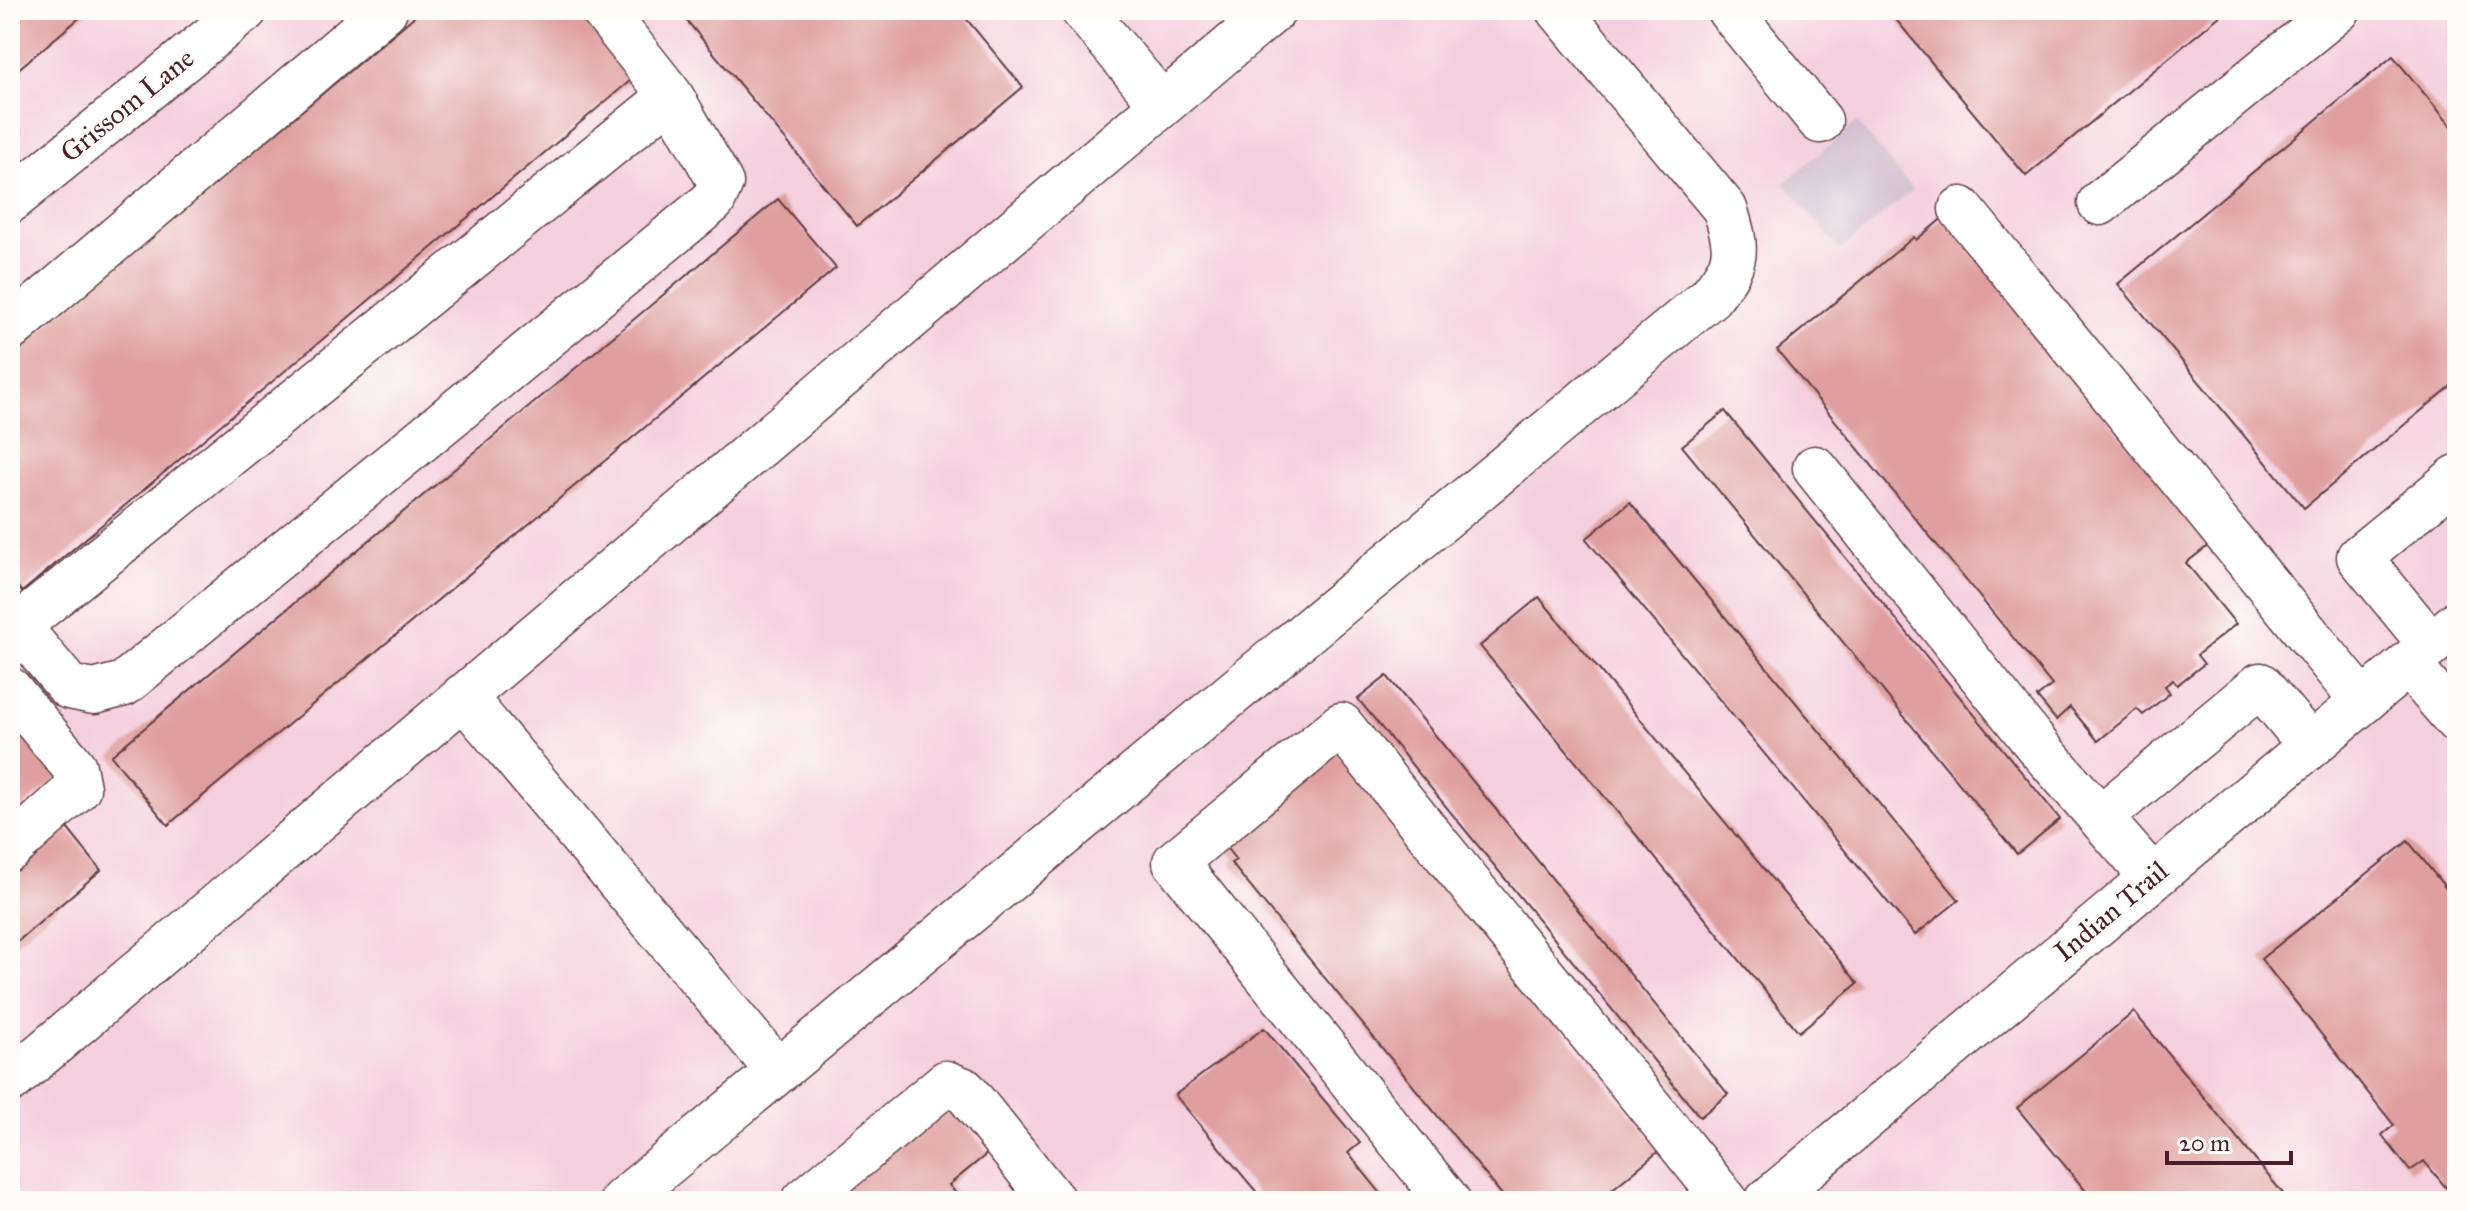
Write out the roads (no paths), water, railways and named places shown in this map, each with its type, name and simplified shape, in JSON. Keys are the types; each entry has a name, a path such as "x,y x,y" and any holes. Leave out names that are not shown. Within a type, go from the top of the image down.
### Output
{"street":[{"name":"Grissom Lane","path":"10,201 245,10"},
{"path":"10,329 385,10"},
{"path":"603,10 671,96 721,183 713,201 124,684 94,692 69,687 14,621 671,96"},
{"path":"1083,10 1162,104"},
{"path":"10,1081 1274,10"},
{"path":"622,1201 1710,297 1732,270 1736,243 1725,209 1559,10"},
{"path":"1729,10 1820,121"},
{"path":"2100,203 2338,10"},
{"path":"1961,209 2363,702"},
{"path":"1815,468 2039,748 2152,877"},
{"path":"2457,477 2359,557 2432,644 2457,721"},
{"name":"Indian Trail","path":"1767,1201 2432,644"},
{"path":"2101,817 2260,685 2310,745"},
{"path":"10,690 74,767 78,788 10,849"},
{"path":"463,696 778,1071"},
{"path":"1448,1201 1175,862 1341,725 1726,1201"},
{"path":"804,1201 946,1083 964,1090 1053,1201"}]}
